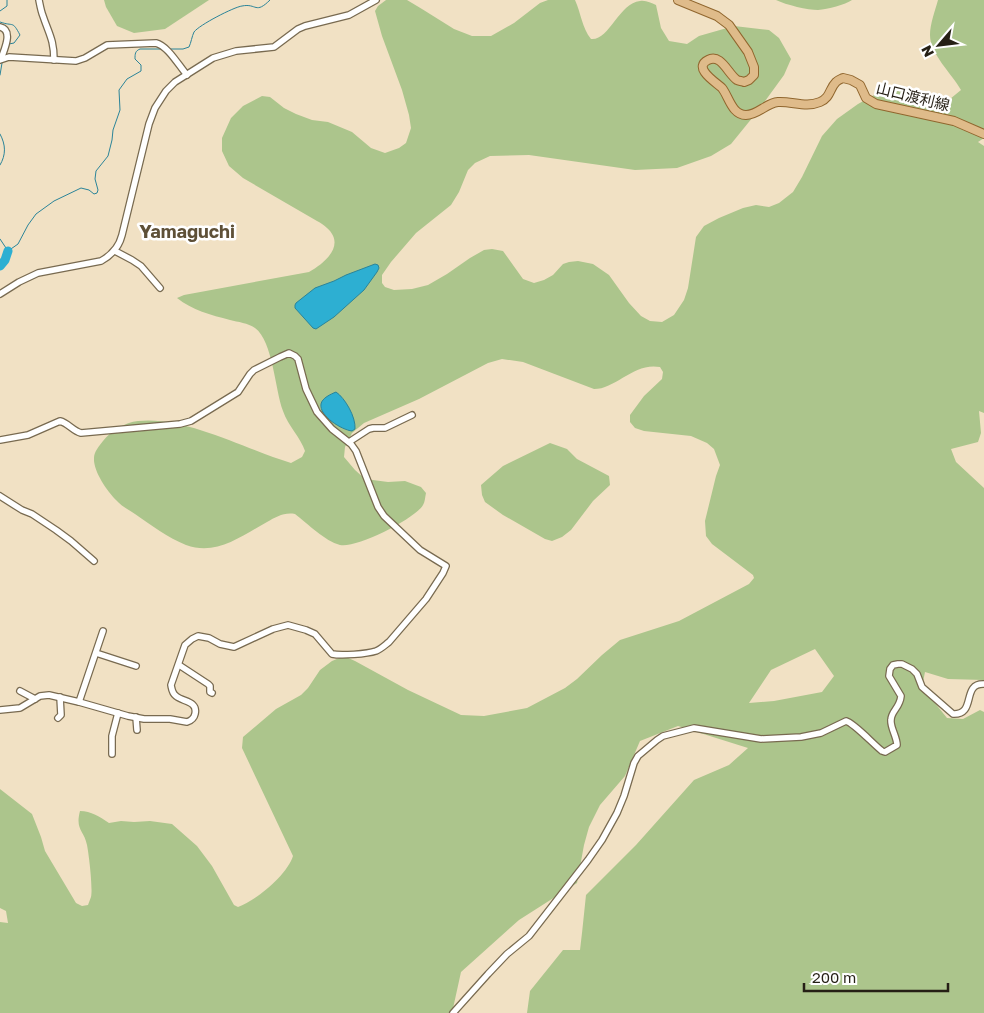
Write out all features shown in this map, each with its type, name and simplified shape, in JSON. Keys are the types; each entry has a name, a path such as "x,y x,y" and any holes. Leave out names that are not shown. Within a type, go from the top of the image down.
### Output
{"main road":[{"name":"山口渡利線","path":"678,0 717,16 729,25 748,52 754,66 754,75 744,82 736,80 721,61 715,58 709,59 703,67 706,75 723,89 735,111 746,115 757,112 768,104 779,102 807,105 818,102 828,97 836,82 843,78 860,85 866,98 876,104 954,121 984,134"}],"street":[{"path":"39,0 42,15 51,36 54,60"},
{"path":"0,294 19,282 38,274 101,261 115,251 122,235 154,108 166,91 214,58 236,51 274,47 298,29 349,15 376,0"},
{"path":"0,27 6,29 7,34 0,60"},
{"path":"0,60 9,57 76,61 107,45 156,43 166,48 187,75"},
{"path":"115,251 141,266 160,288"},
{"path":"0,440 28,435 60,421 81,433 185,422 204,414 235,394 241,389 254,370 289,353 298,359 306,389 317,412 332,430 349,442 356,451 378,507 384,516 420,550 446,566 444,573 426,599 389,642 374,651 340,655 332,654 315,634 288,625 273,629 234,647 200,636 195,637 185,645 171,688 176,696 188,701 195,707 196,713 193,719 186,722 170,719 144,719 60,697 45,695 20,708 0,710"},
{"path":"349,442 373,428 385,428 412,415"},
{"path":"0,496 56,530 94,561"},
{"path":"79,702 103,631"},
{"path":"96,653 136,666"},
{"path":"454,1013 497,965 529,936 588,860 617,813 638,756 657,740 694,728 761,739 801,737 821,734 849,722 885,752 897,745 891,720 900,704 901,696 890,676 890,668 893,665 902,664 915,671 922,687 953,714 959,714 964,711 967,707 972,688 978,684 984,684"},
{"path":"179,665 208,684 212,694"},
{"path":"20,691 35,699"},
{"path":"58,718 61,715 60,697"},
{"path":"112,754 112,736 118,713"},
{"path":"136,717 137,730"}],"green space":[{"path":"104,0 209,0 165,29 134,33 117,26"},
{"path":"386,0 407,0 454,29 472,36 491,36 514,23 540,3 548,0 575,0 591,39 603,34 626,8 633,3 644,1 656,5 661,28 669,41 687,44 699,36 734,26 769,30 779,38 791,59 784,75 731,144 711,156 677,168 635,170 529,155 490,156 475,163 468,170 459,192 451,205 416,233 382,275 382,283 385,287 394,290 412,289 428,285 484,250 492,249 503,251 523,279 534,283 553,275 563,264 578,261 593,264 609,275 641,316 650,321 662,322 674,315 684,300 688,288 696,237 704,226 743,208 756,205 769,207 779,203 793,192 822,136 837,119 876,94 896,91 922,93 950,99 961,90 937,57 931,42 930,35 933,18 938,0 984,0 984,138 978,142 984,146 984,413 979,411 981,433 978,442 951,449 956,462 984,488 984,680 948,679 925,672 922,687 947,718 963,719 980,710 984,712 984,1013 527,1013 530,991 563,950 580,950 586,895 636,845 694,780 729,765 748,748 678,726 640,741 625,776 600,805 589,827 577,883 519,920 461,972 452,1013 0,1013 0,922 8,923 6,911 0,908 0,789 32,814 45,851 76,903 82,906 88,905 92,887 86,840 79,826 80,811 92,813 109,823 150,821 172,824 197,846 212,866 234,905 238,907 254,899 278,879 293,856 242,748 243,737 276,709 301,695 320,670 332,661 344,656 408,690 461,715 484,716 527,708 565,688 620,640 679,621 749,584 754,578 753,575 712,544 706,536 705,521 720,465 714,449 707,443 691,436 644,431 635,428 630,422 630,415 644,396 662,379 663,372 660,367 642,368 610,385 594,389 523,362 502,359 488,363 419,399 364,423 352,433 345,447 344,457 365,479 388,482 405,481 421,487 426,493 425,501 418,511 397,525 371,538 348,545 340,545 328,540 295,514 284,514 228,543 208,548 197,548 179,542 153,527 120,504 105,486 98,475 94,463 96,451 114,431 123,425 138,421 176,423 195,428 291,463 302,457 305,451 283,411 270,354 261,334 249,325 202,312 177,298 184,295 309,272 327,259 334,247 334,241 332,234 327,228 243,178 229,166 222,151 222,138 231,118 243,106 262,96 270,97 284,108 296,114 312,120 328,122 352,132 371,148 385,153 399,148 406,143 411,128 409,115 382,36 375,11","holes":["815,649 834,676 822,692 774,701 749,703 771,670"]},
{"path":"776,0 852,0 845,4 818,10 797,7"},
{"path":"550,443 567,449 577,459 609,476 610,485 593,501 571,530 562,537 552,541 545,539 503,515 485,502 481,485 503,466"}],"water":[{"path":"375,264 379,268 364,290 334,317 316,329 295,308 296,303 315,288"},
{"path":"336,392 343,399 352,414 355,429 352,431 332,422 321,409 323,400"}],"waterway":[{"path":"0,11 7,6 7,0"},
{"path":"170,49 189,47 194,32 197,29 225,13 247,5 259,8 270,0"},
{"path":"0,22 14,26 20,35 14,43 9,44"},
{"path":"0,239 8,251 18,244 36,214 54,201 81,188 89,190 94,194 97,193 96,171 108,156 113,130 120,110 119,90 127,79 141,71 141,65 135,59 137,51 140,49 161,49"},
{"path":"0,75 2,63"},
{"path":"0,134 4,150 0,165"},
{"path":"0,266 5,260 8,251"}],"district":[{"name":"Yamaguchi","path":"187,231"}]}
